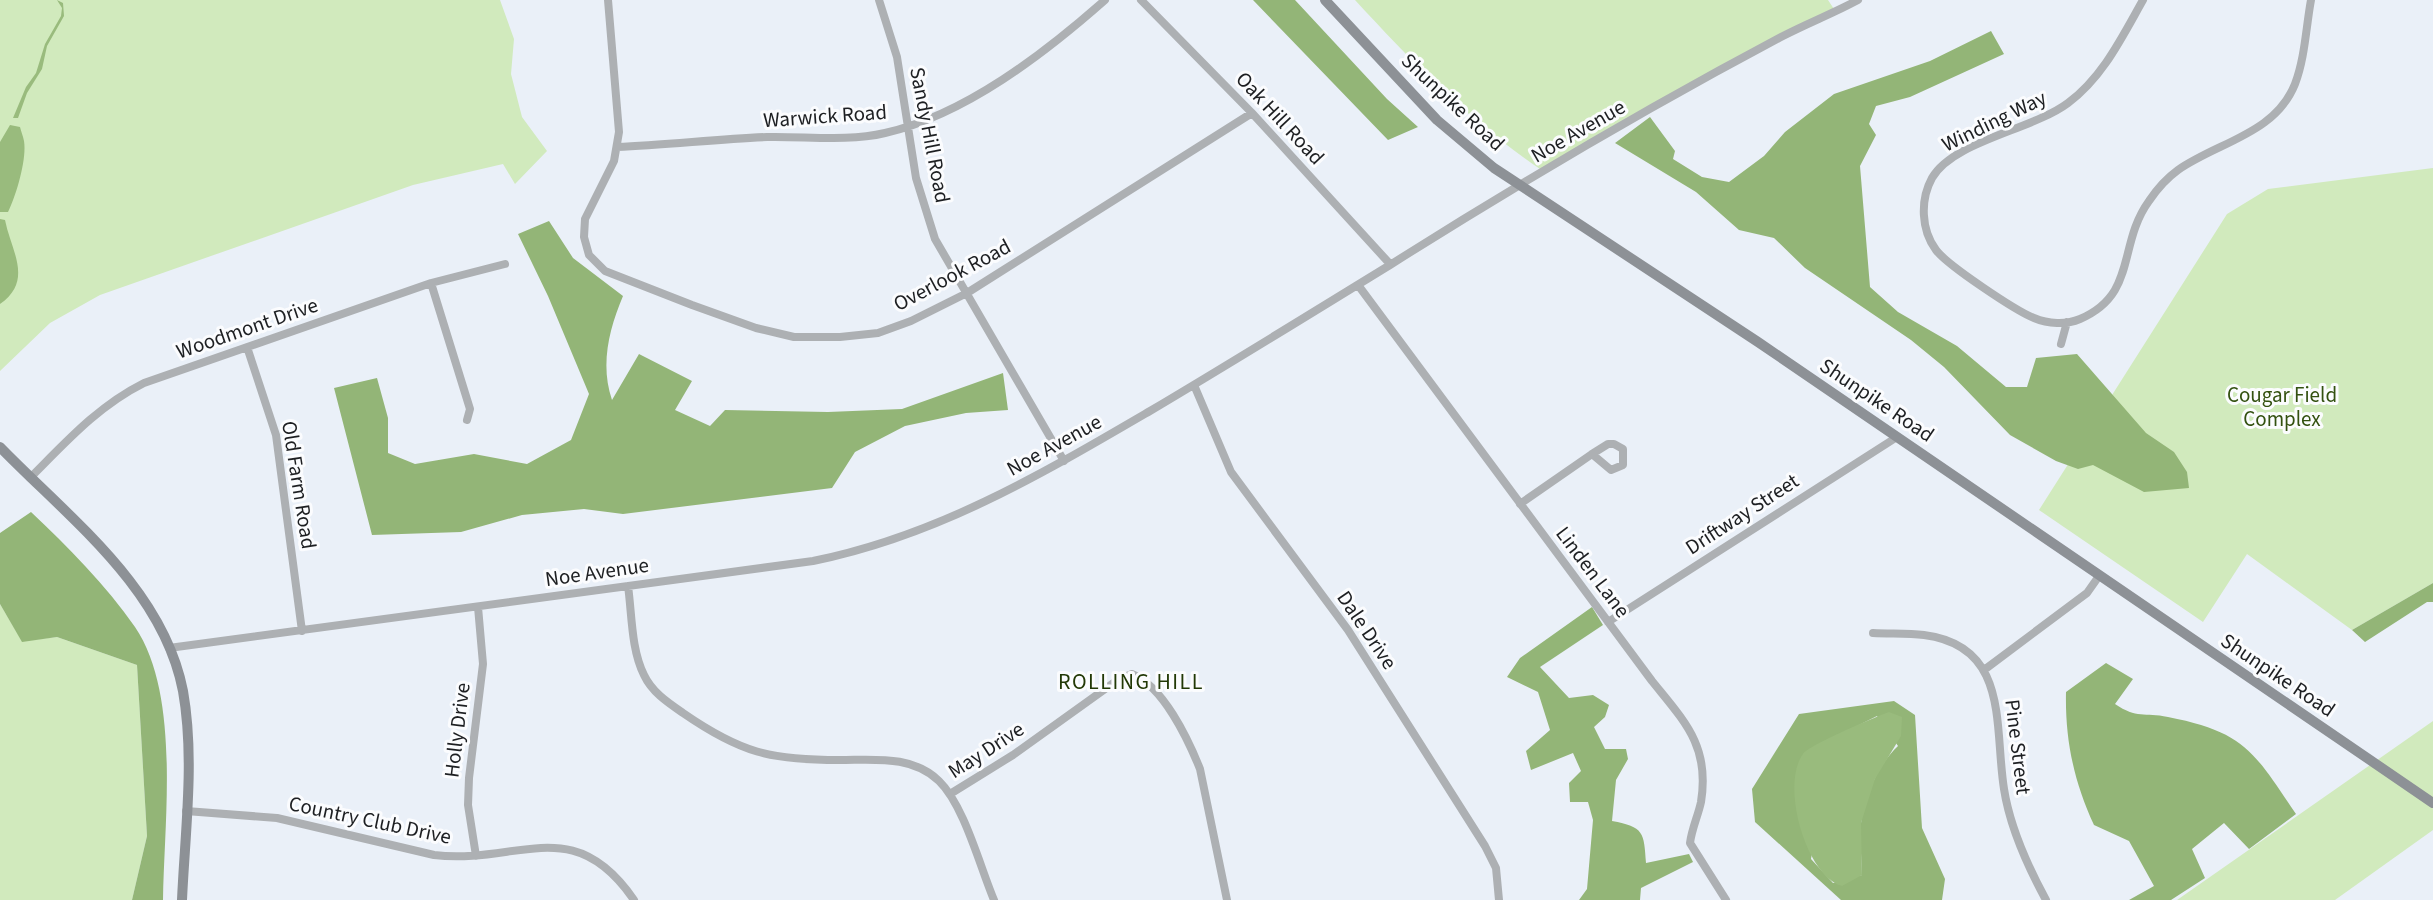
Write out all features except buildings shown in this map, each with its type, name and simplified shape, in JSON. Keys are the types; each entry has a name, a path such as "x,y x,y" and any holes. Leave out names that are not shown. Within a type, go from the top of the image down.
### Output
{"main road":[{"name":"Shunpike Road","path":"1324,0 1437,120 1466,146 1519,185 1638,262 2433,803"},
{"path":"0,447 101,549 138,591 169,648 183,690 187,731 182,900"}],"street":[{"path":"613,0 608,0 619,118 617,147"},
{"name":"Sandy Hill Road","path":"879,0 897,57 916,178 935,239 1064,461"},
{"name":"Warwick Road","path":"617,147 763,137 857,136 884,134 908,127 935,117 1000,81 1059,41 1105,0"},
{"name":"Oak Hill Road","path":"1141,0 1252,113 1390,264"},
{"name":"Noe Avenue","path":"169,648 302,632 802,562 874,547 964,513 1064,461 1194,385 1519,185 1784,36 1858,0"},
{"name":"Winding Way","path":"2067,322 2047,322 2023,313 1937,252 1925,222 1925,196 1932,178 1950,159 1973,147 2034,123 2083,91 2097,77 2143,0"},
{"path":"2061,344 2067,322 2091,313 2116,292 2121,281 2133,230 2148,201 2161,186 2177,170 2262,125 2281,106 2295,84 2311,0"},
{"name":"Overlook Road","path":"617,147 608,177 589,211 584,227 585,246 589,255 605,271 756,328 794,337 840,337 878,333 911,321 967,293 1252,113"},
{"name":"Woodmont Drive","path":"30,478 90,418 128,391 144,383 431,283 505,264"},
{"path":"431,283 470,409 467,420"},
{"name":"Linden Lane","path":"1358,285 1608,622 1691,728 1701,754 1704,779 1690,843 1726,900"},
{"name":"Old Farm Road","path":"247,347 276,435 302,632"},
{"name":"Dale Drive","path":"1194,385 1231,472 1348,630 1485,846 1496,868 1499,900"},
{"name":"Driftway Street","path":"1608,622 1896,437"},
{"path":"1520,504 1592,454"},
{"path":"1873,633 1926,635 1939,639 1965,651 1984,670 2087,593 2099,576"},
{"name":"May Drive","path":"628,586 637,652 644,677 661,698 701,725 726,741 772,757 801,760 889,760 906,763 926,771 950,794 984,775 1119,680 1132,674 1148,682 1192,750 1200,769 1227,900"},
{"name":"Holly Drive","path":"476,856 468,804 483,664 478,607"},
{"name":"Pine Street","path":"1984,670 1990,680 1997,705 2003,781 2010,818 2021,848 2046,900"},
{"path":"950,794 960,810 994,900"},
{"name":"Country Club Drive","path":"186,811 277,818 434,855 476,856 536,847 573,850 602,863 621,881 634,900"}],"green space":[{"path":"0,0 500,0 514,39 511,74 522,117 547,151 515,184 503,164 413,185 100,295 50,323 0,371"},
{"path":"1355,0 1828,0 1834,9 1543,171 1467,112 1399,47"},
{"name":"Cougar Field Complex","path":"2433,168 2433,583 2352,630 2247,554 2203,622 2039,510 2227,214 2268,189"},
{"path":"0,604 22,641 57,637 137,665 147,836 132,900 0,900"},
{"path":"2433,721 2433,830 2335,900 2177,900"}],"shaded area":[{"path":"57,0 63,3 64,16 47,46 42,69 27,93 18,118 13,118 26,87 36,73 45,44 61,16 62,8"},
{"path":"1253,0 1295,0 1387,99 1418,127 1388,140"},
{"path":"1991,31 2004,54 1910,97 1876,106 1869,124 1876,135 1860,166 1870,287 1898,312 1957,346 2006,387 2027,387 2036,358 2077,354 2146,433 2174,452 2187,472 2189,488 2144,492 2093,465 2078,469 2056,461 2010,435 1944,367 1911,340 1805,268 1774,238 1739,230 1696,192 1615,143 1650,117 1675,151 1673,159 1702,177 1729,182 1764,156 1785,132 1834,94 1930,61"},
{"path":"10,125 20,127 25,149 20,177 11,205 8,212 0,212 0,142"},
{"path":"0,219 5,220 18,265 18,275 16,285 10,295 0,304"},
{"path":"549,221 573,258 623,296 608,347 607,374 612,400 639,354 692,381 675,410 710,426 725,410 828,412 902,409 1003,373 1008,410 966,413 905,426 855,452 832,488 623,514 584,509 522,515 461,532 372,535 334,388 377,378 388,418 388,453 415,464 474,454 527,464 571,440 589,394 548,296 518,234"},
{"path":"31,512 112,596 135,627 149,655 159,687 167,759 163,900 132,900 147,836 137,665 57,637 22,642 0,604 0,533"},
{"path":"2433,583 2433,602 2427,602 2365,642 2352,630"},
{"path":"1592,607 1603,625 1540,667 1569,698 1593,695 1609,705 1605,717 1594,727 1605,749 1626,749 1628,759 1616,780 1612,821 1631,826 1640,833 1643,838 1646,863 1689,854 1693,862 1641,888 1640,900 1579,900 1587,889 1593,820 1588,802 1570,802 1569,783 1581,771 1573,753 1531,770 1526,751 1550,730 1538,692 1507,677 1520,658"},
{"path":"2106,663 2133,679 2115,704 2129,712 2194,723 2231,738 2257,760 2296,814 2249,849 2224,823 2192,849 2205,878 2171,900 2129,900 2154,886 2129,841 2094,825 2076,777 2067,727 2066,692"},
{"path":"1894,701 1915,715 1922,828 1945,879 1942,900 1841,900 1755,822 1752,789 1799,714","holes":["1877,716 1898,746 1884,762 1873,781 1863,812 1860,829 1862,875 1833,883 1811,859 1833,738"]},
{"path":"1889,712 1902,717 1901,736 1875,779 1861,823 1862,875 1842,886 1829,879 1817,866 1800,828 1794,786 1797,768 1803,754 1817,744"}],"district":[{"name":"ROLLING HILL","path":"1131,682"}]}
